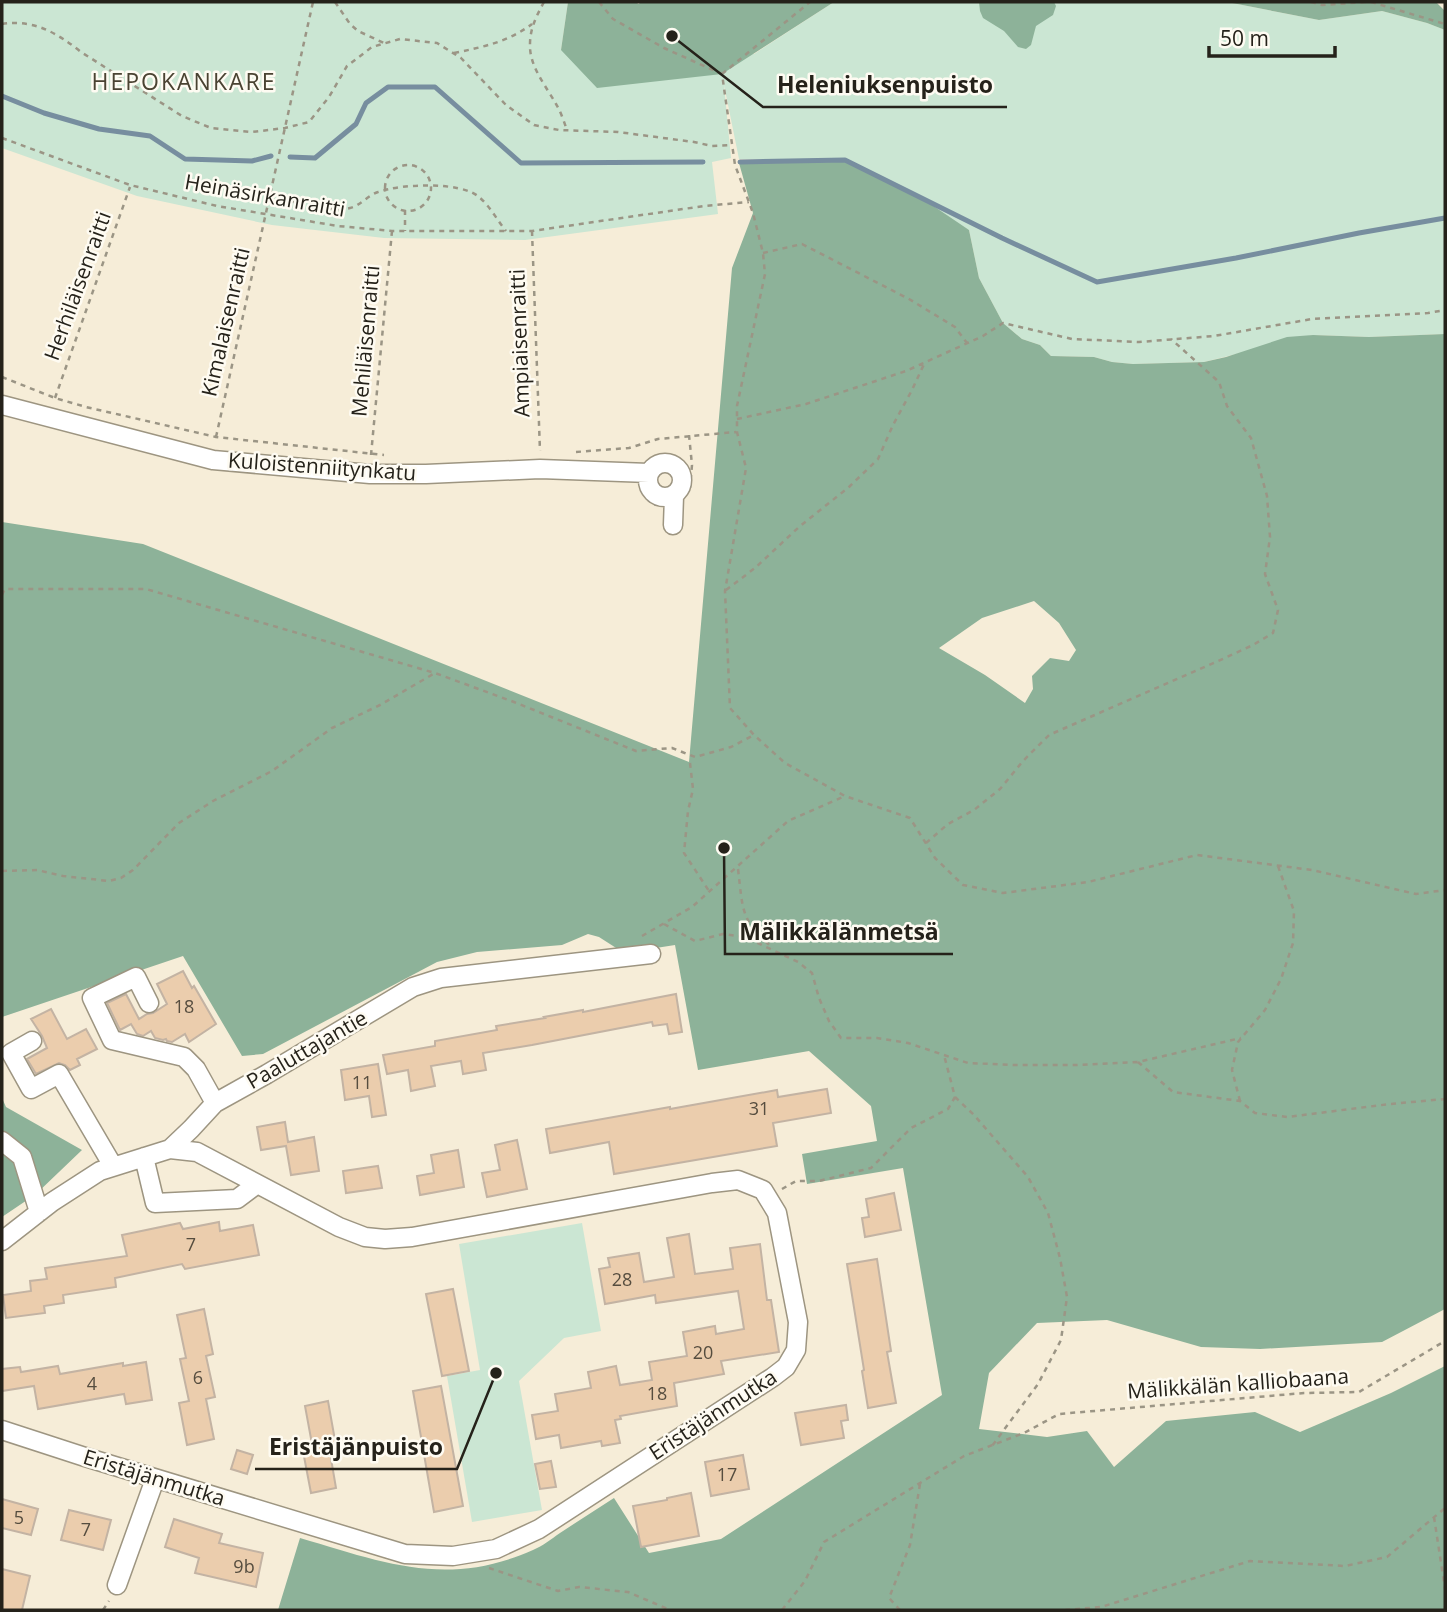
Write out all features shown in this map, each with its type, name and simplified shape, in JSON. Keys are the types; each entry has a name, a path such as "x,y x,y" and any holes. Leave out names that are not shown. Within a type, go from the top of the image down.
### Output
{"street":[{"name":"Kuloistenniitynkatu","path":"2,405 213,460 370,474 540,469 649,473"},
{"path":"671,463 682,476 681,487 674,495 663,498 653,492 648,482 649,473 659,464 671,463"},
{"path":"673,525 674,495"},
{"name":"Paaluttajantie","path":"2,1241 52,1202 100,1171 170,1149 215,1102 413,987 441,978 651,954"},
{"path":"149,1003 136,977 92,998 112,1040 184,1057 196,1069 215,1102"},
{"path":"32,1041 11,1054 31,1089 59,1074 113,1166"},
{"path":"2,1142 22,1157 39,1212"},
{"path":"170,1149 197,1152 339,1227 365,1237 385,1239 412,1237 738,1180 763,1190 767,1197"},
{"path":"144,1157 155,1203 237,1199 257,1184"},
{"name":"Eristäjänmutka","path":"2,1430 405,1554 453,1556 496,1549 539,1529 786,1367 796,1350 798,1322 777,1213 767,1197"},
{"path":"117,1586 155,1479"}],"path":[{"name":"Kimalaisenraitti","path":"216,437 313,2"},
{"path":"335,2 358,31 384,43"},
{"path":"544,2 533,24 529,45 533,61 568,130"},
{"path":"600,2 613,19 664,48 722,74"},
{"path":"722,74 810,2"},
{"path":"1311,2 1322,5 1369,2 1445,24"},
{"path":"2,24 14,22 41,26 182,116 211,128 252,132 309,122 329,97 347,66 372,47 400,39 437,43 454,53 506,105 534,125 568,130 618,132 712,146 732,145"},
{"path":"454,53 489,46 533,24"},
{"path":"722,74 735,165 749,202 763,253 765,274 737,406 737,432 746,468 725,591 730,708 754,735 785,763 845,796 910,818 935,858 963,885 1003,893 1088,882 1196,855 1312,870 1416,894 1445,890"},
{"name":"Heinäsirkanraitti","path":"2,138 130,185 217,206 338,226 392,231 532,231 749,202"},
{"path":"408,165 422,170 429,177 431,185 429,197 423,205 414,210 399,208 391,202 386,189 392,172 398,167 408,165"},
{"name":"Herhiläisenraitti","path":"55,398 130,185"},
{"path":"270,199 326,210 352,208 373,193 386,189 446,186 477,195 506,231"},
{"path":"405,210 405,231"},
{"name":"Mehiläisenraitti","path":"371,454 392,231"},
{"name":"Ampiaisenraitti","path":"532,231 540,454"},
{"path":"763,253 803,244 909,299 955,327 967,344"},
{"path":"737,419 806,404 906,371 967,344 1003,323 1072,339 1139,342 1214,336 1312,319 1445,310"},
{"path":"926,843 948,824 974,810 1000,789 1049,735 1229,657 1273,633 1278,610 1265,574 1270,537 1267,496 1251,439 1227,405 1219,382 1171,339"},
{"path":"725,591 849,487 878,459 925,362"},
{"path":"2,377 86,407 216,437 384,455"},
{"path":"565,452 629,448 659,439 737,432"},
{"path":"2,595 5,589 146,589 435,673 636,751 672,748 695,757 731,747 754,735"},
{"path":"2,871 37,870 109,881 121,878 133,870 179,823 213,800 272,772 332,728 380,705 435,673"},
{"path":"690,763 693,789 684,853 710,891"},
{"path":"634,941 692,907 788,821 845,796"},
{"path":"1240,1101 1232,1070 1238,1042 1265,1010 1282,979 1293,943 1294,911 1278,866"},
{"path":"738,867 747,922 775,951"},
{"path":"664,924 695,941 723,934 745,937 798,962 812,974 829,1021 841,1038 877,1038 908,1043 968,1063 1015,1065 1138,1062 1241,1038"},
{"path":"944,1055 955,1097 1028,1177 1048,1213 1067,1297 1061,1339 1038,1384 991,1446"},
{"path":"1138,1062 1173,1092 1240,1101 1255,1113 1287,1117 1445,1099"},
{"path":"767,1197 796,1181 819,1181 871,1168 911,1128 948,1109 955,1097"},
{"name":"Mälikkälän kalliobaana","path":"782,1610 805,1581 824,1542 964,1456 1024,1433 1059,1413 1304,1393 1359,1392 1445,1340"},
{"path":"900,1610 889,1598 911,1545 920,1483"},
{"path":"1065,1610 1101,1607 1250,1561 1345,1566 1387,1557 1445,1508"},
{"path":"1434,1517 1445,1588"},
{"path":"479,1565 558,1591 579,1587 628,1592 670,1610"}],"green space":[{"path":"2,2 568,2 561,50 754,54 834,2 1227,2 1319,20 1382,11 1445,30 1445,334 1369,337 1313,335 1204,362 1133,364 1094,357 1051,356 1040,345 1022,339 1003,323 979,278 969,230 845,160 739,159 724,85 731,158 712,162 718,214 525,240 384,238 272,225 137,196 2,148"},
{"path":"568,2 834,2 722,74 597,88 561,50"},
{"path":"979,2 1054,2 1056,6 1053,15 1036,26 1031,45 1026,49 1018,47 1004,31 983,18"},
{"path":"1227,2 1436,2 1445,11 1445,30 1382,11 1319,20"},
{"path":"845,160 923,199 969,230 979,278 1003,323 1022,339 1040,345 1051,356 1094,357 1133,364 1204,362 1287,337 1445,334 1445,1309 1382,1342 1260,1349 1201,1347 1107,1320 1037,1323 989,1373 979,1429 1047,1437 1087,1431 1114,1467 1166,1421 1255,1412 1300,1432 1391,1393 1445,1366 1445,1610 278,1610 300,1538 360,1556 416,1568 472,1568 502,1561 537,1548 614,1498 649,1553 721,1539 942,1395 903,1168 807,1184 802,1154 877,1141 871,1106 809,1051 698,1070 675,945 624,953 599,937 588,934 562,945 477,952 437,962 263,1054 242,1056 183,956 2,1017 2,522 143,544 689,762 732,268 753,213 739,163","holes":["1034,601 1059,623 1076,650 1069,661 1050,658 1032,676 1033,689 1025,703 939,648 982,618"]},
{"path":"2,1098 6,1107 82,1150 36,1194 2,1217"},
{"path":"582,1223 601,1331 564,1338 519,1381 542,1510 472,1522 447,1376 480,1370 459,1244"}],"building":[{"path":"183,971 216,1024 189,1042 185,1034 172,1042 155,1038 151,1031 143,1036 137,1034 131,1024 120,1030 107,1003 126,994 139,1019 167,1004 157,984"},
{"path":"676,994 682,1032 669,1034 667,1024 653,1026 652,1022 483,1053 486,1070 463,1074 461,1061 431,1066 435,1086 411,1091 408,1070 387,1074 383,1055 435,1046 435,1041 497,1030 496,1026"},
{"path":"51,1009 67,1039 86,1029 97,1049 77,1059 80,1065 70,1070 59,1063 36,1074 27,1059 47,1048 31,1019"},
{"path":"378,1064 386,1115 372,1117 369,1096 345,1100 341,1070"},
{"path":"827,1089 831,1113 773,1123 777,1146 614,1174 609,1142 550,1153 546,1129 777,1090 778,1097"},
{"path":"285,1122 288,1142 314,1137 319,1171 291,1175 286,1146 261,1150 257,1127"},
{"path":"517,1140 527,1189 487,1197 482,1173 500,1170 495,1145"},
{"path":"458,1150 464,1187 420,1195 417,1176 434,1173 431,1155"},
{"path":"378,1166 382,1188 346,1193 343,1171"},
{"path":"894,1193 901,1230 865,1237 862,1218 869,1217 866,1199"},
{"path":"219,1222 220,1231 253,1225 259,1255 185,1269 182,1264 115,1278 116,1287 63,1295 64,1303 44,1306 45,1313 6,1318 3,1295 31,1291 30,1281 47,1279 45,1268 127,1256 122,1235 180,1223 183,1229"},
{"path":"689,1234 695,1274 733,1269 730,1248 760,1244 767,1300 771,1300 779,1352 721,1361 724,1374 674,1383 677,1406 620,1416 621,1419 615,1420 620,1443 602,1446 601,1441 561,1448 559,1435 536,1439 532,1415 558,1411 555,1394 591,1388 588,1372 616,1366 620,1385 652,1380 649,1362 687,1356 683,1332 715,1326 716,1334 744,1329 738,1291 656,1303 655,1295 605,1304 599,1269 610,1267 608,1258 639,1253 644,1282 674,1277 667,1238"},
{"path":"877,1259 891,1351 887,1352 896,1403 868,1408 847,1264"},
{"path":"453,1289 469,1371 442,1376 426,1294"},
{"path":"204,1309 213,1354 206,1356 215,1397 206,1399 214,1439 187,1445 179,1403 189,1401 180,1359 186,1358 177,1315"},
{"path":"146,1362 152,1400 126,1404 124,1394 38,1409 34,1386 2,1391 2,1369 20,1367 21,1372 58,1366 60,1374 123,1363 123,1366"},
{"path":"441,1386 463,1506 434,1512 413,1391"},
{"path":"328,1401 336,1446 329,1447 336,1488 311,1493 302,1446 312,1444 305,1406"},
{"path":"846,1405 848,1420 841,1421 844,1438 801,1445 795,1413"},
{"path":"237,1450 253,1455 247,1474 231,1469"},
{"path":"743,1455 749,1489 711,1496 705,1462"},
{"path":"551,1461 556,1487 540,1489 535,1464"},
{"path":"691,1493 699,1536 641,1547 633,1506"},
{"path":"2,1499 38,1509 31,1535 2,1528"},
{"path":"69,1510 111,1520 103,1550 61,1540"},
{"path":"174,1519 222,1534 219,1543 263,1553 256,1587 195,1573 199,1558 165,1547"},
{"path":"2,1569 30,1576 22,1610 2,1610"}],"waterway":[{"path":"290,157 315,158 356,124 366,103 388,87 435,87 521,163 703,162"},
{"path":"2,96 44,113 99,129 150,136 185,159 252,161 271,156"},
{"path":"740,162 845,160 1097,282 1445,218"}],"place":[{"name":"Heleniuksenpuisto","path":"672,36"},
{"name":"Mälikkälänmetsä","path":"724,848"},
{"name":"Eristäjänpuisto","path":"496,1373"}],"district":[{"name":"HEPOKANKARE","path":"184,82"}]}
